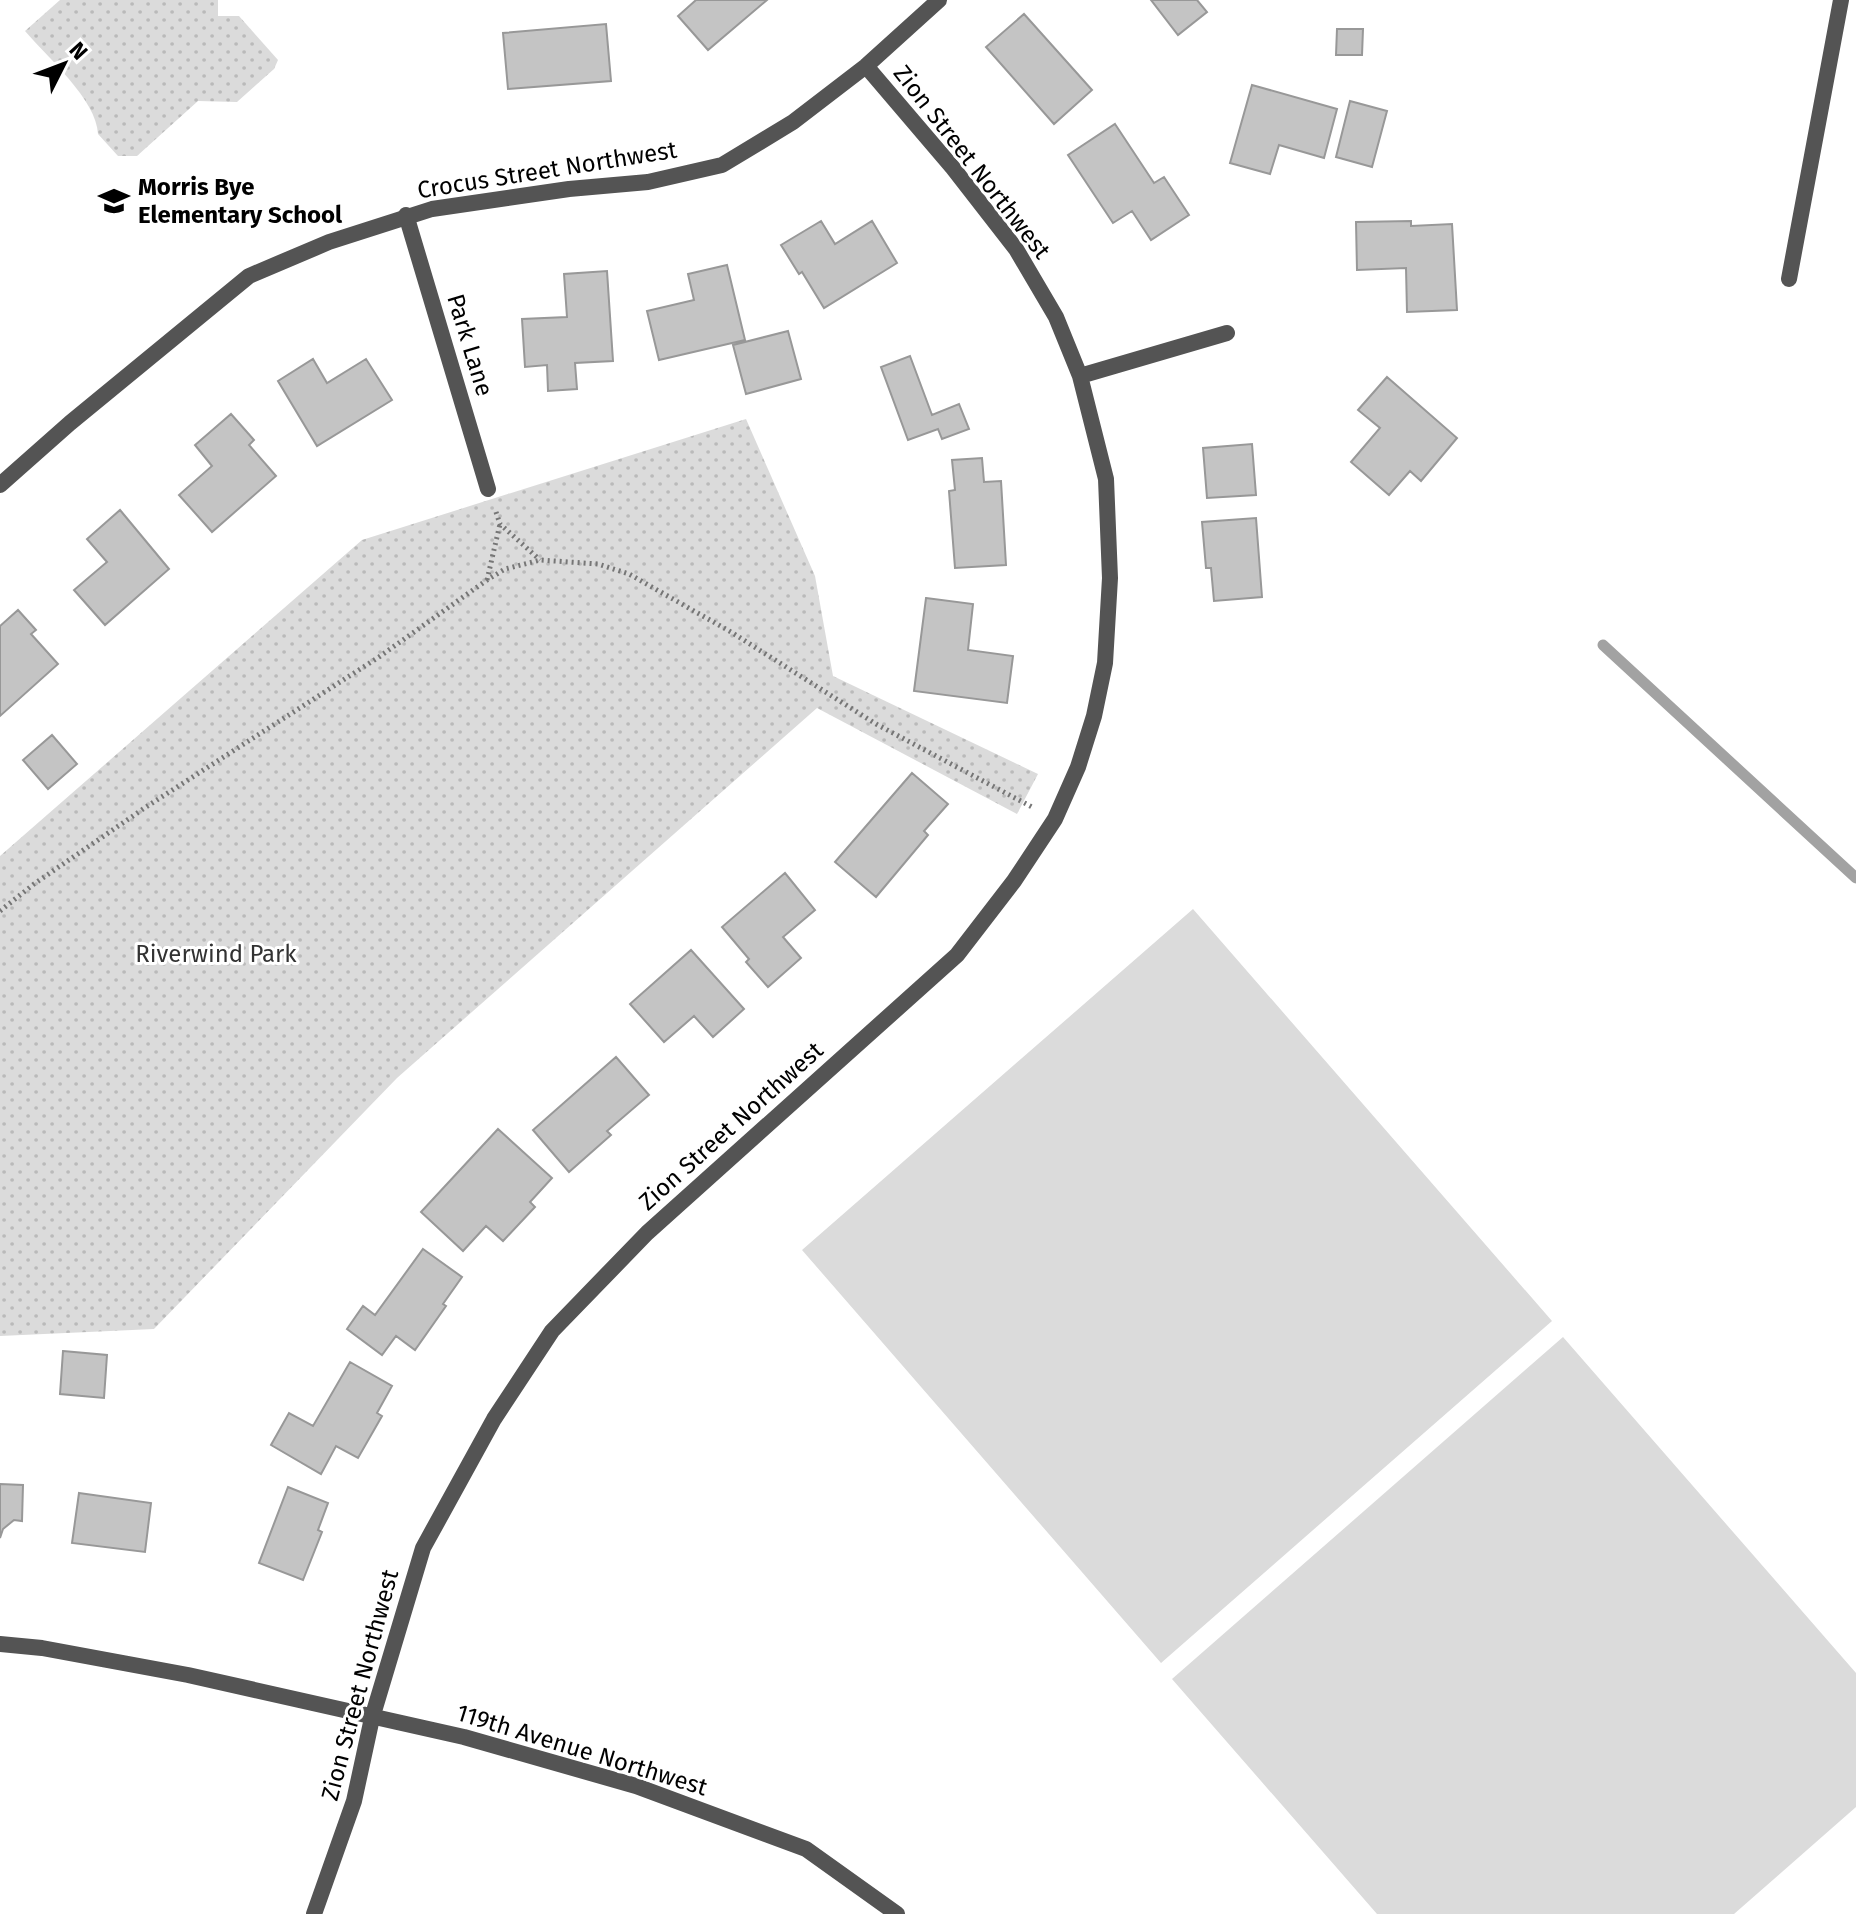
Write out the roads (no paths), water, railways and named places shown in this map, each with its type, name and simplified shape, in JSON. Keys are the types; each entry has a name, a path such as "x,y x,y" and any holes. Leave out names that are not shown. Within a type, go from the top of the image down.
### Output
{"street":[{"name":"Crocus Street Northwest","path":"0,485 70,423 249,276 329,242 406,215 569,189 648,182 722,165 793,122 866,66 939,0"},
{"path":"1789,279 1841,0"},
{"name":"Zion Street Northwest","path":"314,1914 354,1801 372,1718 423,1548 494,1419 552,1331 647,1233 957,955 1007,891 1055,819 1078,767 1094,716 1109,626 1106,479 1080,376 1056,317 1016,249 953,168 866,66"},
{"name":"Park Lane","path":"406,215 488,489"},
{"path":"1080,376 1227,333"},
{"name":"119th Avenue Northwest","path":"0,1644 42,1648 188,1675 464,1737 636,1786 806,1849 897,1914"}],"waterway":[{"path":"1603,645 1856,878"}],"place":[{"name":"Morris Bye Elementary School","path":"114,201"}],"park label":[{"name":"Riverwind Park","path":"216,954"}]}
